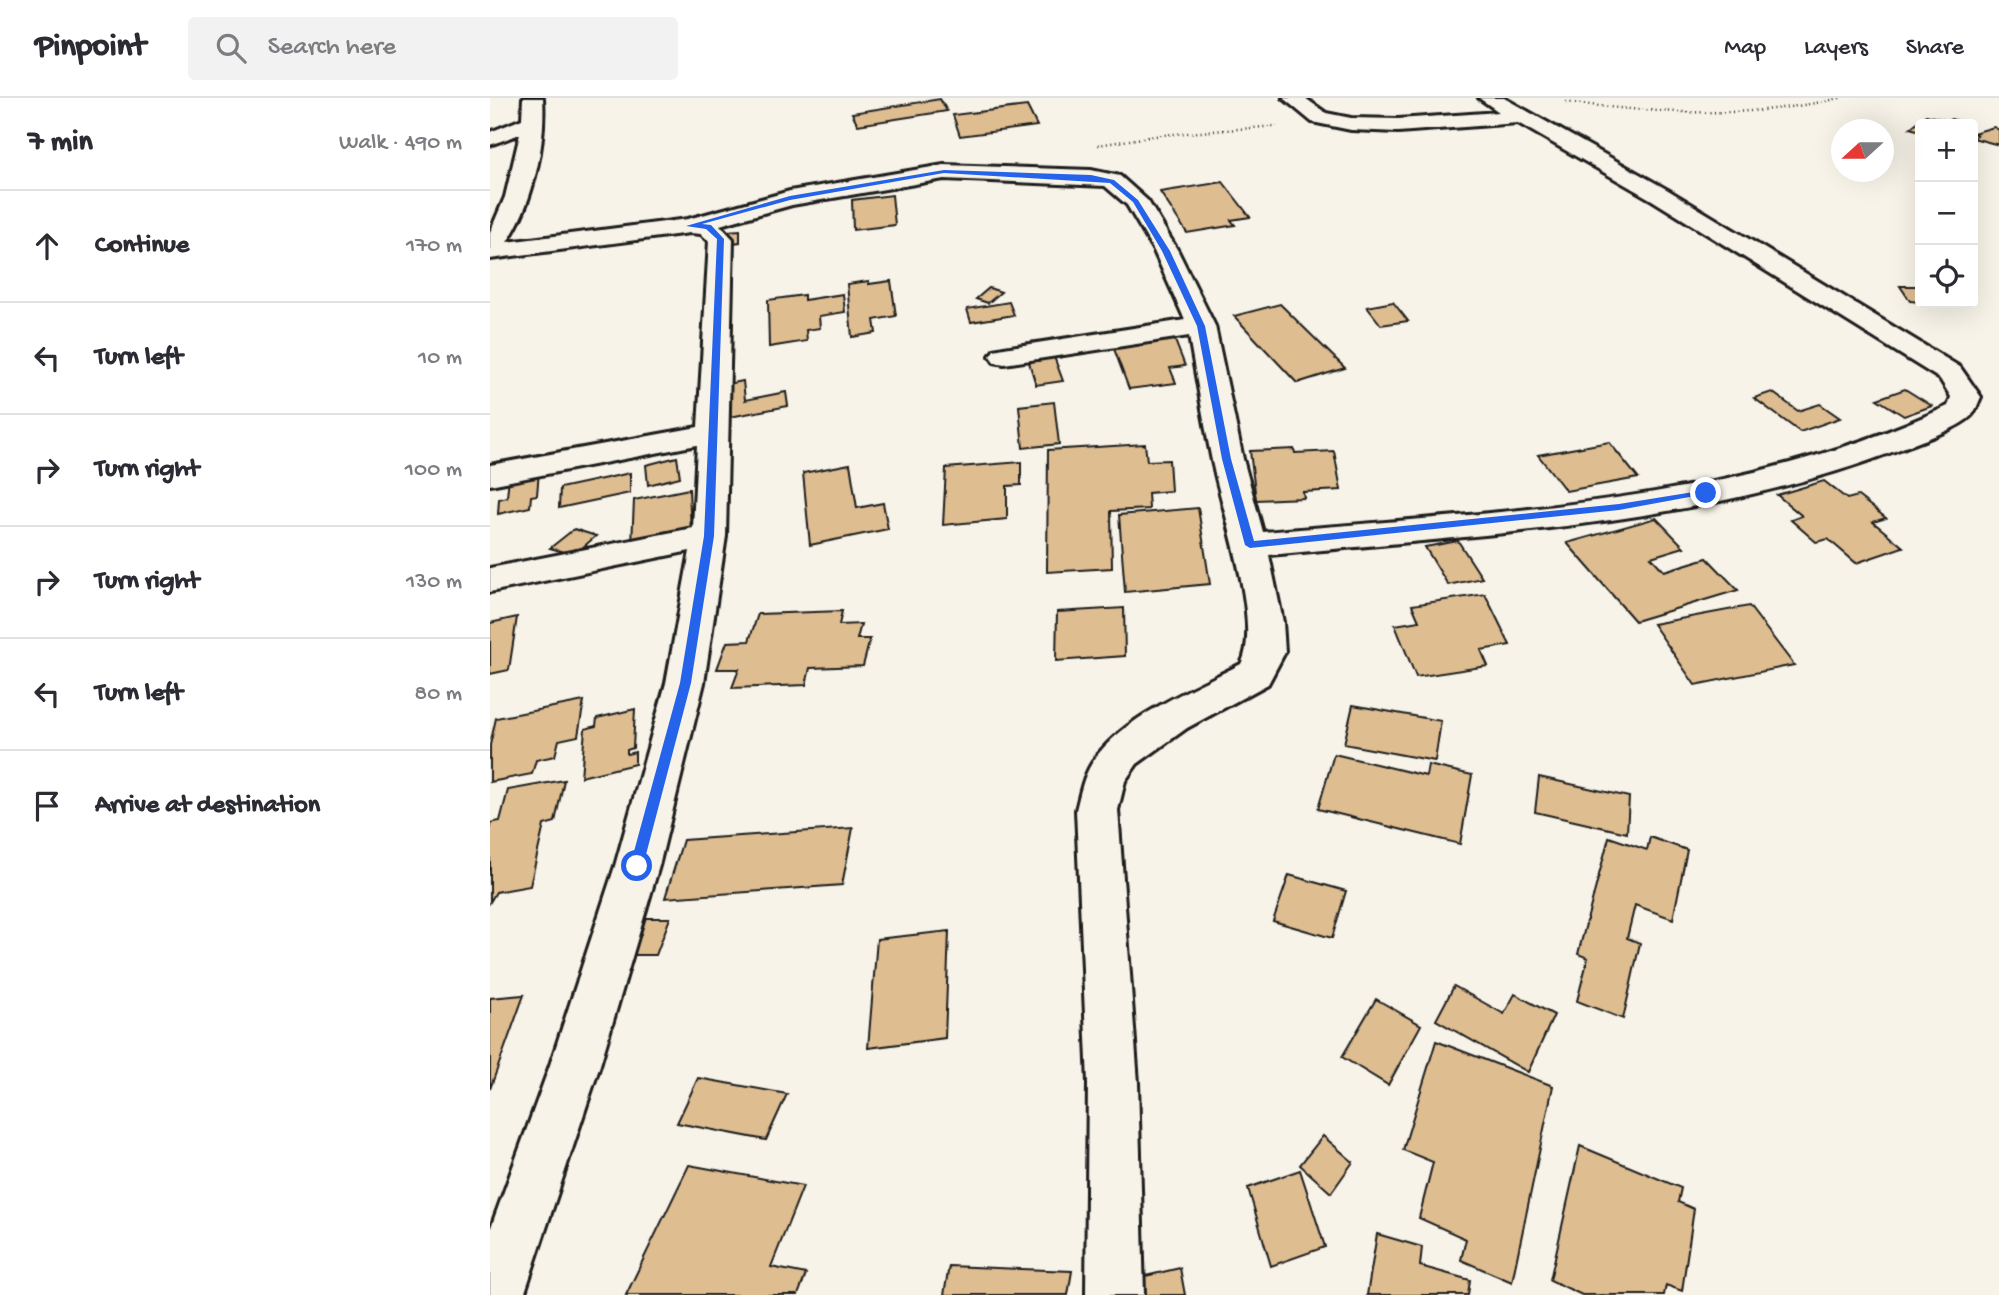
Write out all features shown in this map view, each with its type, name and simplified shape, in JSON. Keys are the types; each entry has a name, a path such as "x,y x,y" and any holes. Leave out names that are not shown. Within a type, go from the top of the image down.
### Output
{"street":[{"path":"533,98 522,174 496,241 539,243 690,226 790,198 944,172 1091,177 1112,181 1136,201 1166,251 1201,326 1227,459 1250,545 1265,622 1266,652 1255,674 1173,717 1124,753 1106,775 1097,810 1113,1083 1115,1295"},
{"path":"1293,98 1306,110 1327,121 1401,124 1518,117"},
{"path":"1250,545 1605,509 1706,493 1873,451 1960,411 1966,397 1950,373 1929,359 1660,195 1518,117 1489,98"},
{"path":"490,140 528,133"},
{"path":"495,1295 575,1065 637,866 685,683 709,536 720,239 708,227 690,226"},
{"path":"1004,356 1120,336 1201,326"},
{"path":"490,475 713,433"},
{"path":"490,580 709,536"}],"path":[{"path":"1563,102 1665,114 1747,112 1840,98"},
{"path":"1087,147 1162,135 1327,121"}],"building":[{"path":"940,99 947,111 858,125 852,113"},
{"path":"1027,106 1037,126 960,136 953,115"},
{"path":"1926,115 1941,119 1921,119"},
{"path":"1994,127 1999,130 1999,145 1978,139 1978,132"},
{"path":"1223,182 1250,217 1231,220 1235,225 1187,233 1160,192"},
{"path":"892,195 895,225 853,230 852,200"},
{"path":"740,230 740,242 725,244 727,231"},
{"path":"869,281 869,284 891,281 896,316 874,320 876,333 852,337 847,284"},
{"path":"1900,286 1915,286 1915,302 1910,301"},
{"path":"989,288 1001,292 988,303 976,299"},
{"path":"843,294 845,312 819,316 820,328 806,330 807,341 769,347 768,300 804,295 804,300"},
{"path":"1009,302 1014,315 971,322 967,309"},
{"path":"1393,302 1408,321 1381,325 1367,307"},
{"path":"1280,304 1345,368 1297,383 1234,316"},
{"path":"1174,338 1185,366 1170,368 1176,383 1129,389 1113,346"},
{"path":"1053,354 1063,381 1036,385 1028,359"},
{"path":"743,381 745,400 786,392 788,406 719,419 718,386"},
{"path":"1905,389 1932,406 1904,416 1877,399"},
{"path":"1772,392 1798,411 1820,404 1840,418 1800,432 1754,398"},
{"path":"1054,402 1059,444 1023,448 1019,406"},
{"path":"1609,442 1638,478 1566,491 1538,455"},
{"path":"1145,444 1147,461 1169,460 1171,491 1148,493 1149,509 1111,511 1112,568 1047,572 1048,450"},
{"path":"1294,449 1295,453 1334,451 1341,490 1303,492 1304,498 1256,500 1250,451"},
{"path":"677,457 680,477 648,485 646,465"},
{"path":"1021,462 1021,485 1007,486 1007,519 943,525 946,468"},
{"path":"850,464 857,508 883,503 888,529 810,545 803,473"},
{"path":"539,471 537,495 531,496 530,507 498,514 499,499 507,497 509,477"},
{"path":"630,473 630,493 559,508 560,488"},
{"path":"1824,481 1847,499 1858,496 1886,518 1873,522 1903,547 1856,563 1828,539 1816,542 1791,520 1802,516 1777,495"},
{"path":"689,489 691,532 632,544 634,500"},
{"path":"1198,508 1210,584 1125,592 1119,515"},
{"path":"1656,518 1684,547 1651,557 1664,571 1707,558 1738,590 1635,621 1567,543"},
{"path":"574,529 596,536 574,555 550,548"},
{"path":"1458,541 1482,578 1448,585 1425,547"},
{"path":"1485,594 1510,645 1481,650 1488,666 1416,677 1395,625 1419,621 1412,605"},
{"path":"1749,606 1794,665 1695,685 1653,624"},
{"path":"1124,608 1125,656 1056,661 1057,612"},
{"path":"842,611 839,625 861,624 857,639 870,639 863,666 810,668 806,685 732,688 739,669 717,669 727,642 749,641 758,614"},
{"path":"517,617 509,670 490,674 490,623"},
{"path":"584,701 578,736 559,740 555,756 536,760 532,774 490,782 490,745 496,718"},
{"path":"1353,705 1441,721 1435,761 1344,744"},
{"path":"635,709 633,748 627,750 627,754 635,752 635,764 581,777 585,729 596,726 597,718"},
{"path":"1334,754 1426,776 1428,765 1472,775 1460,844 1318,809"},
{"path":"1539,777 1629,797 1627,833 1535,812"},
{"path":"564,780 555,822 544,825 530,886 496,892 490,902 490,823 500,821 508,790"},
{"path":"853,828 842,885 665,898 683,840"},
{"path":"1609,837 1647,850 1650,837 1687,850 1673,919 1635,905 1627,938 1640,943 1623,1019 1577,1001 1588,958 1578,954"},
{"path":"1289,875 1346,891 1332,938 1273,921"},
{"path":"639,918 670,918 656,955 625,955"},
{"path":"949,931 945,1038 868,1048 877,939"},
{"path":"1454,986 1504,1014 1515,994 1554,1015 1528,1072 1436,1020"},
{"path":"524,995 490,1089 490,998"},
{"path":"1376,999 1421,1025 1388,1085 1342,1057"},
{"path":"1436,1041 1553,1086 1512,1282 1461,1260 1466,1239 1419,1218 1433,1162 1403,1150"},
{"path":"698,1078 787,1094 766,1140 677,1123"},
{"path":"1323,1136 1353,1162 1331,1193 1300,1165"},
{"path":"1580,1146 1681,1188 1678,1202 1694,1209 1682,1291 1666,1285 1664,1295 1582,1295 1550,1280"},
{"path":"689,1165 803,1186 771,1267 806,1274 798,1295 626,1295"},
{"path":"1300,1170 1325,1247 1271,1266 1248,1188"},
{"path":"1377,1234 1422,1247 1420,1266 1470,1280 1468,1295 1367,1295"},
{"path":"949,1266 1072,1271 1068,1295 944,1295"},
{"path":"1180,1268 1185,1295 1130,1295 1128,1280"}],"route":[{"path":"637,866 685,683 709,536 720,239 717,232 708,227 690,226 790,198 944,172 1091,177 1112,181 1136,201 1166,251 1201,326 1227,459 1250,545 1619,507 1706,493"}]}
